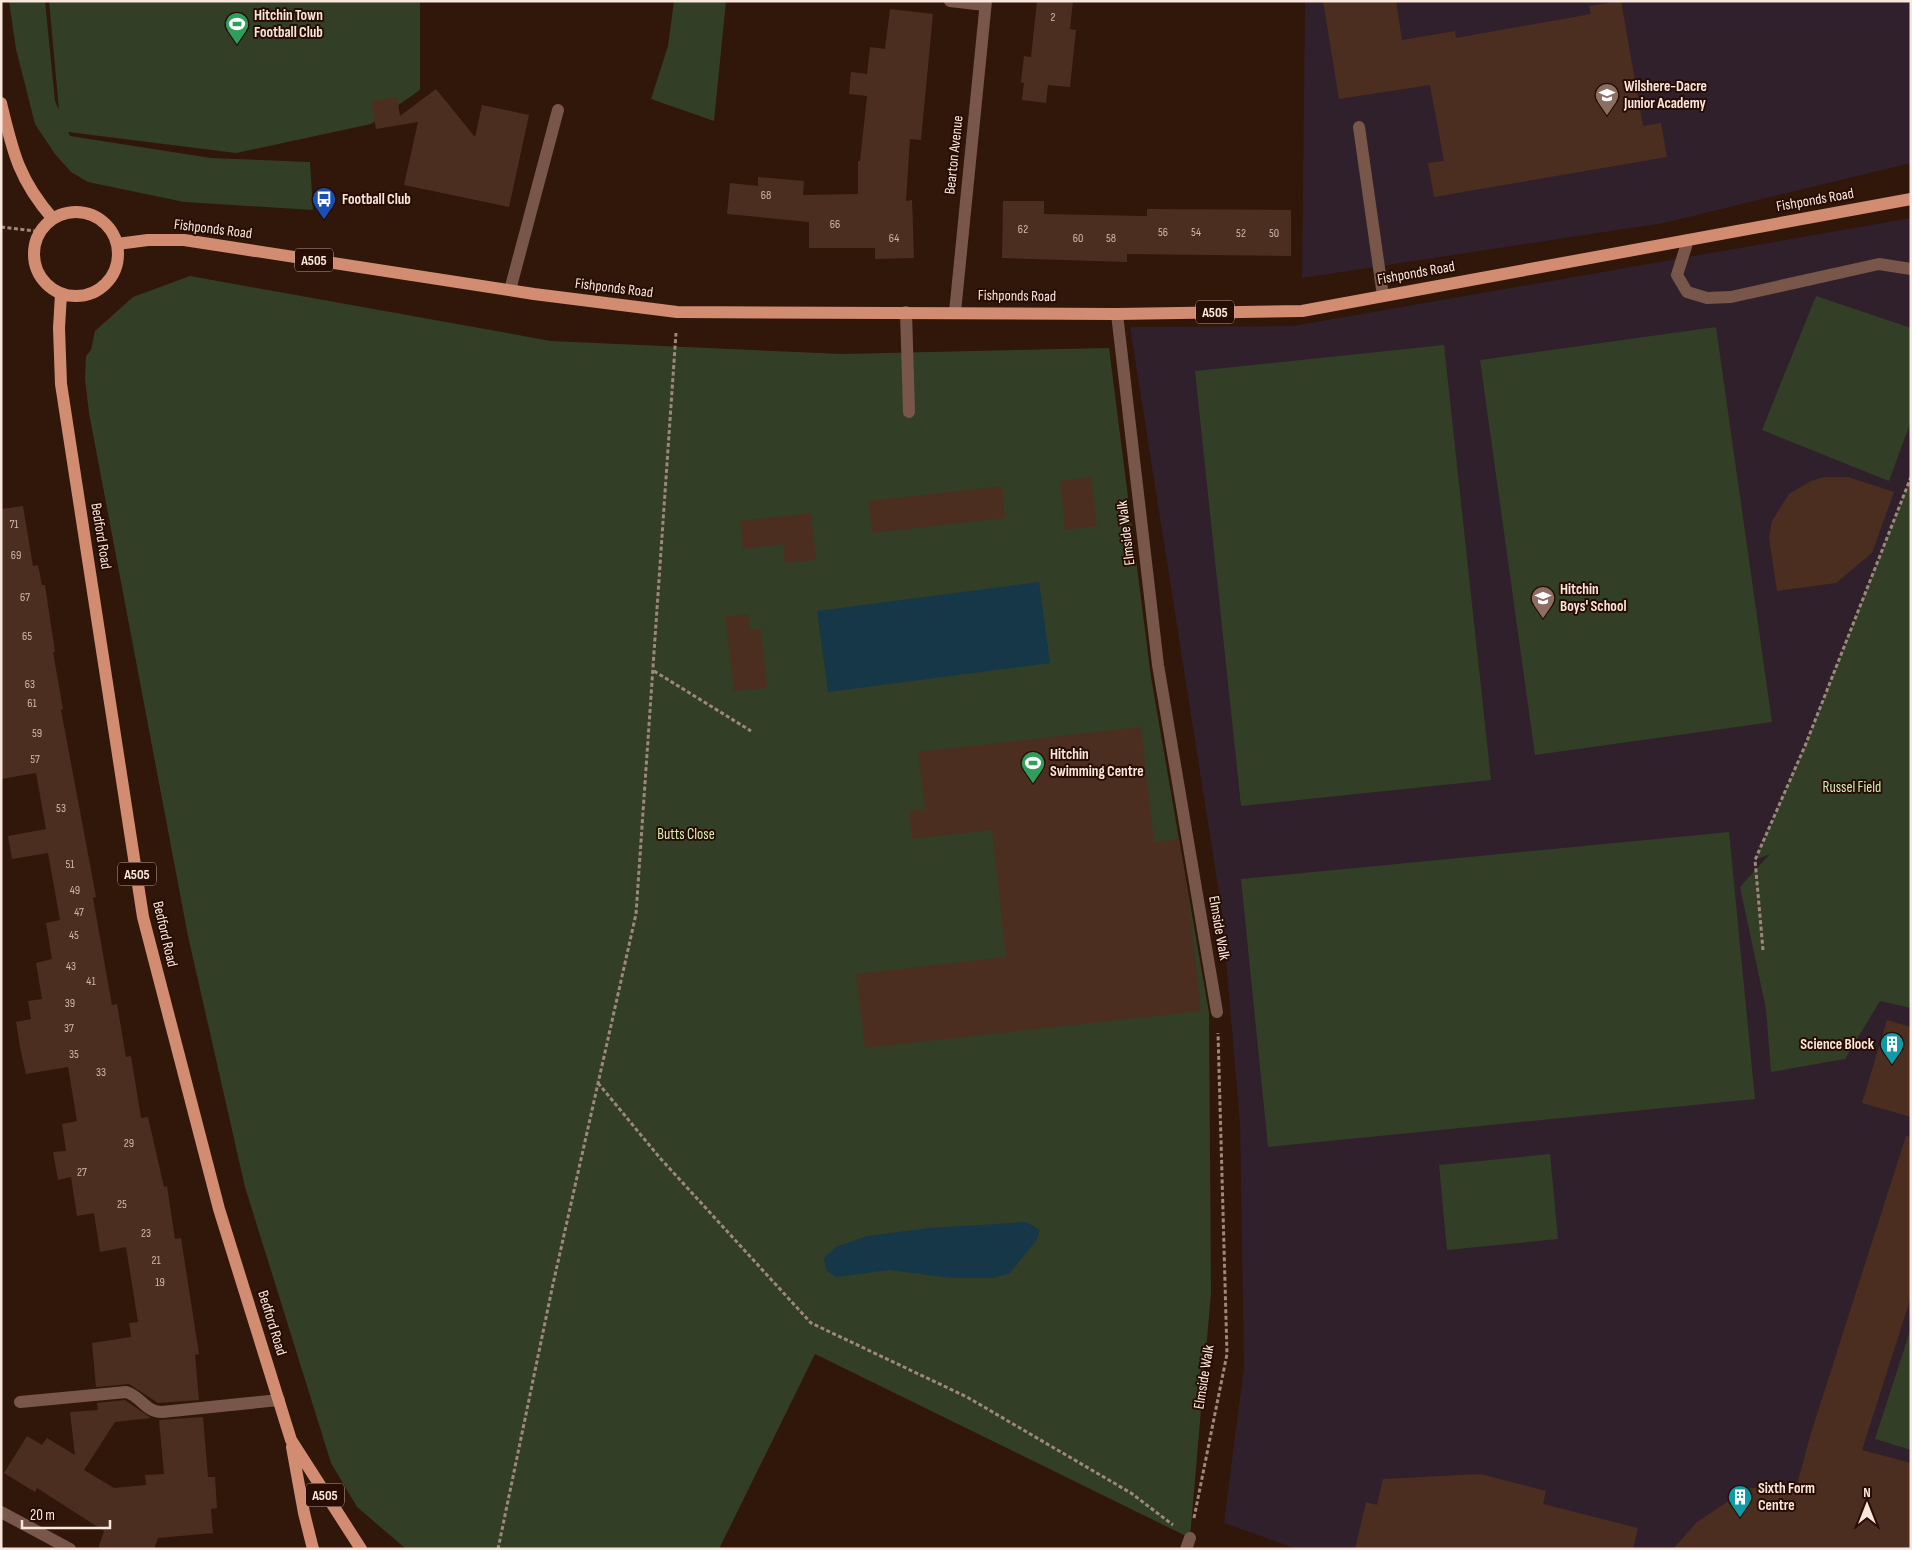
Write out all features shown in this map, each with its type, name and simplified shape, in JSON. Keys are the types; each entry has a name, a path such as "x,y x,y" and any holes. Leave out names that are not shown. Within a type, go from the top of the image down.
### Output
{"main road":[{"path":"1,104 15,160 35,198 53,219"},
{"name":"Fishponds Road","path":"117,244 148,240 184,240 510,290 677,312 1117,314 1302,311 1911,198"},
{"path":"78,212 92,215 103,222 112,232 117,244 116,270 109,281 99,290 87,295 61,294 42,278 36,267 36,243 41,232 53,219 65,214 78,212"},
{"name":"Bedford Road","path":"61,294 59,328 61,384 143,917 219,1209 291,1440 361,1549"},
{"name":"A505","path":"291,1440 304,1513 313,1549"}],"street":[{"path":"950,1 986,3"},
{"name":"Bearton Avenue","path":"955,312 986,3"},
{"path":"510,290 558,110"},
{"path":"1358,127 1384,296"},
{"path":"1688,240 1677,275 1687,292 1707,298 1731,296 1879,264 1911,269"},
{"path":"906,312 909,412"},
{"name":"Elmside Walk","path":"1117,314 1158,665 1217,1012"},
{"path":"20,1402 126,1392 131,1393 148,1409 162,1412 279,1400"},
{"path":"1,1512 70,1549"}],"path":[{"path":"1,227 41,232"},
{"path":"498,1549 553,1284 636,914 677,312"},
{"path":"1764,950 1755,860 1805,746 1911,477"},
{"path":"654,671 751,731"},
{"name":"Elmside Walk","path":"1188,1543 1227,1354 1217,1012"},
{"path":"598,1082 660,1158 811,1323 968,1397 1131,1494 1188,1543"}],"shaded area":[{"name":"Wilshere-Dacre Junior Academy","path":"1305,1 1911,1 1911,163 1664,223 1302,278"},
{"name":"Hitchin Boys' School","path":"1911,218 1911,1549 1297,1549 1224,1523 1244,1367 1240,1125 1222,912 1130,327 1293,326"}],"green space":[{"name":"Hitchin Town Football Club","path":"9,1 45,1 55,101 59,110 49,1 420,1 420,90 371,124 236,153 68,132 70,136 211,158 310,162 313,210 184,202 88,182 71,172 55,154 35,124 16,49"},
{"path":"674,1 726,1 714,121 651,99 668,46"},
{"name":"Butts Close","path":"190,276 551,341 842,354 1109,348 1151,677 1209,1013 1211,1293 1190,1538 815,1354 719,1549 406,1549 357,1507 331,1463 245,1187 188,936 89,413 85,379 86,356 91,350 95,331 133,297"},
{"path":"1816,296 1911,328 1911,421 1889,481 1762,430"},
{"path":"1716,327 1772,722 1535,755 1480,360"},
{"path":"1444,345 1491,780 1241,806 1195,371"},
{"name":"Russel Field","path":"1911,477 1911,1008 1880,1001 1845,1059 1771,1072 1766,1009 1740,887 1770,854 1755,860 1805,746"},
{"path":"1729,832 1755,1099 1268,1147 1241,879"},
{"path":"1550,1154 1558,1239 1447,1250 1439,1165"},
{"path":"1911,1328 1911,1450 1875,1439"}],"water":[{"path":"1039,582 1050,663 828,692 817,611"},
{"path":"1026,1222 1040,1230 1036,1241 1010,1273 995,1278 952,1278 889,1270 837,1277 826,1270 824,1258 836,1247 867,1236 929,1228"}],"building":[{"path":"1037,1 1073,1 1070,29 1076,30 1070,87 1048,85 1046,103 1022,100 1024,83 1021,82 1024,56 1031,57"},
{"path":"1323,1 1396,1 1402,40 1455,31 1456,38 1591,14 1589,6 1621,1 1643,126 1661,123 1667,157 1434,197 1428,163 1444,161 1430,85 1339,99"},
{"path":"890,9 933,14 921,140 910,139 906,201 912,200 914,258 875,259 875,248 809,248 809,222 727,214 730,183 758,186 758,177 804,181 803,195 858,194 858,161 860,161 867,96 849,94 851,72 867,74 870,47 885,49"},
{"path":"436,89 475,137 482,105 529,115 509,207 404,185 418,122 376,129 371,101 397,97 400,116"},
{"path":"1003,201 1044,201 1044,214 1147,216 1147,209 1291,210 1291,256 1127,254 1127,262 1002,258"},
{"path":"1091,477 1097,526 1065,530 1060,481"},
{"path":"1824,477 1848,477 1894,492 1872,553 1836,583 1777,591 1769,538 1772,521 1789,494 1811,481"},
{"path":"1002,486 1005,518 872,533 868,501"},
{"path":"23,506 33,566 38,565 42,585 45,585 55,652 53,652 63,709 61,710 96,897 93,898 112,1005 117,1004 126,1057 131,1056 141,1118 148,1117 164,1187 167,1186 175,1239 181,1238 199,1354 195,1355 199,1400 158,1403 129,1384 96,1387 92,1343 131,1337 129,1323 138,1322 126,1247 100,1252 94,1213 77,1216 71,1177 58,1180 53,1152 66,1151 62,1124 77,1121 68,1067 26,1074 20,1047 16,1022 31,1019 28,1001 42,999 36,963 52,959 46,923 60,920 48,853 12,859 8,836 46,829 36,773 1,779 1,509"},
{"path":"811,513 816,560 785,563 783,544 743,549 740,521"},
{"path":"748,614 750,630 761,629 767,688 734,691 725,617"},
{"path":"1141,727 1154,842 1179,839 1187,886 1201,1011 865,1048 856,974 1006,957 992,830 912,839 909,811 925,809 918,752"},
{"name":"Science Block","path":"1887,1020 1911,1027 1911,1117 1862,1103"},
{"path":"1906,1136 1911,1137 1911,1297 1862,1450 1911,1463 1911,1549 1673,1549 1697,1522 1748,1488 1796,1488 1811,1433"},
{"path":"125,1400 151,1418 115,1422 84,1470 114,1488 146,1485 145,1475 164,1474 159,1420 203,1417 208,1477 215,1477 217,1508 211,1509 213,1533 158,1538 154,1549 98,1549 104,1531 37,1488 35,1492 4,1473 27,1436 42,1445 47,1438 75,1455 70,1412 98,1410 97,1403"},
{"path":"1480,1474 1546,1491 1543,1504 1638,1528 1633,1549 1355,1549 1366,1502 1377,1505 1383,1479"}],"place":[{"name":"Hitchin Town Football Club","path":"237,45"},
{"name":"Wilshere-Dacre Junior Academy","path":"1607,116"},
{"name":"Football Club","path":"324,220"},
{"name":"Hitchin Boys' School","path":"1543,619"},
{"name":"Hitchin Swimming Centre","path":"1033,784"},
{"name":"Science Block","path":"1892,1065"},
{"name":"Sixth Form Centre","path":"1740,1518"}]}
